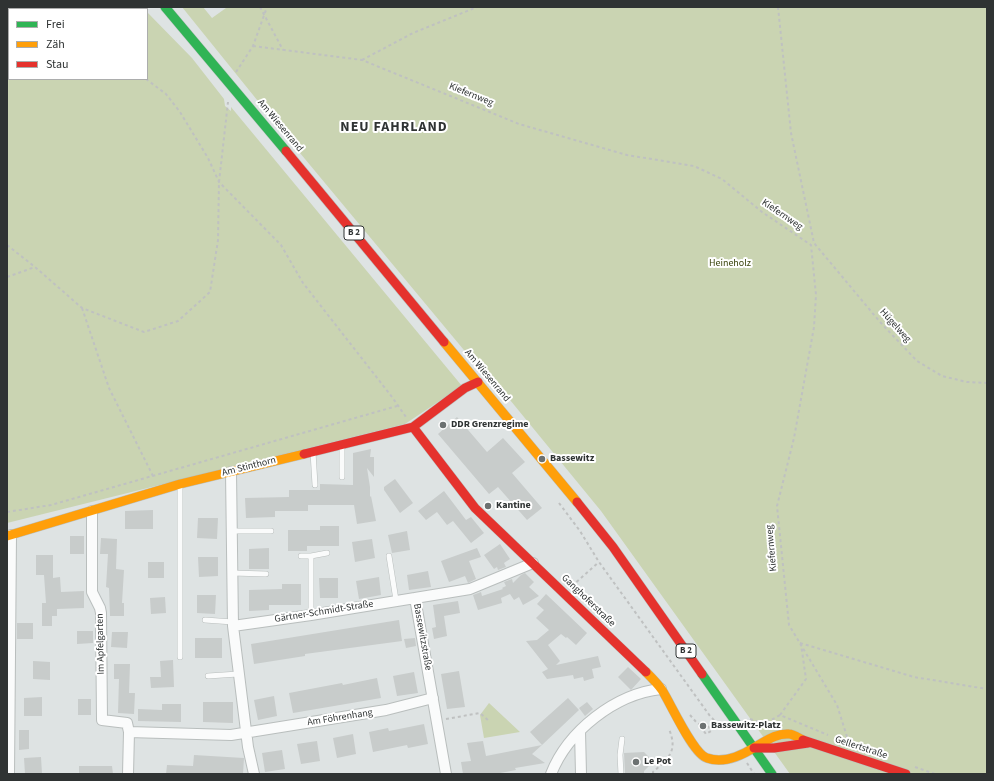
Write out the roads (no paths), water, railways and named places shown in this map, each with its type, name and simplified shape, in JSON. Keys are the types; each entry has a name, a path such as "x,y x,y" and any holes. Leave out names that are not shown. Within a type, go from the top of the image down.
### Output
{"street":[{"name":"Am Wiesenrand","path":"165,7 478,382 613,547 772,774"},
{"name":"Am Stinthorn","path":"9,774 9,536 180,484 413,426 464,388 478,382"},
{"name":"Ganghoferstraße","path":"413,426 475,508 648,674 661,689 699,753 705,758 722,761 754,748"},
{"path":"231,472 233,624 238,674 254,774"},
{"name":"Im Apfelgarten","path":"92,511 92,592 101,613 102,720 127,723 129,732"},
{"name":"Bassewitzstraße","path":"446,774 415,598 470,589 533,563"},
{"name":"Gärtner-Schmidt-Straße","path":"233,624 311,615 415,598"},
{"path":"551,774 563,749 580,731 602,712 647,690 661,689"},
{"name":"Am Föhrenhang","path":"129,732 231,735 386,710 433,698"},
{"path":"580,731 581,774"},
{"path":"128,774 129,732"},
{"name":"Gellertstraße","path":"754,748 774,748 809,743 906,774"}],"lane":[{"path":"342,443 342,477"},
{"path":"313,451 315,485"},
{"path":"180,484 180,656"},
{"path":"232,531 271,531"},
{"path":"301,556 327,553"},
{"path":"311,556 311,615"},
{"path":"389,556 396,600"},
{"path":"232,573 266,574"},
{"path":"205,620 233,624"},
{"path":"208,676 238,674"},
{"path":"621,774 620,755 622,739"}],"place":[{"name":"DDR Grenzregime","path":"443,425"},
{"name":"Bassewitz","path":"542,459"},
{"name":"Kantine","path":"488,506"},
{"name":"Bassewitz-Platz","path":"703,726"},
{"name":"Le Pot","path":"636,762"}],"district":[{"name":"NEU FAHRLAND","path":"394,128"}],"park label":[{"name":"Heineholz","path":"730,264"}]}
